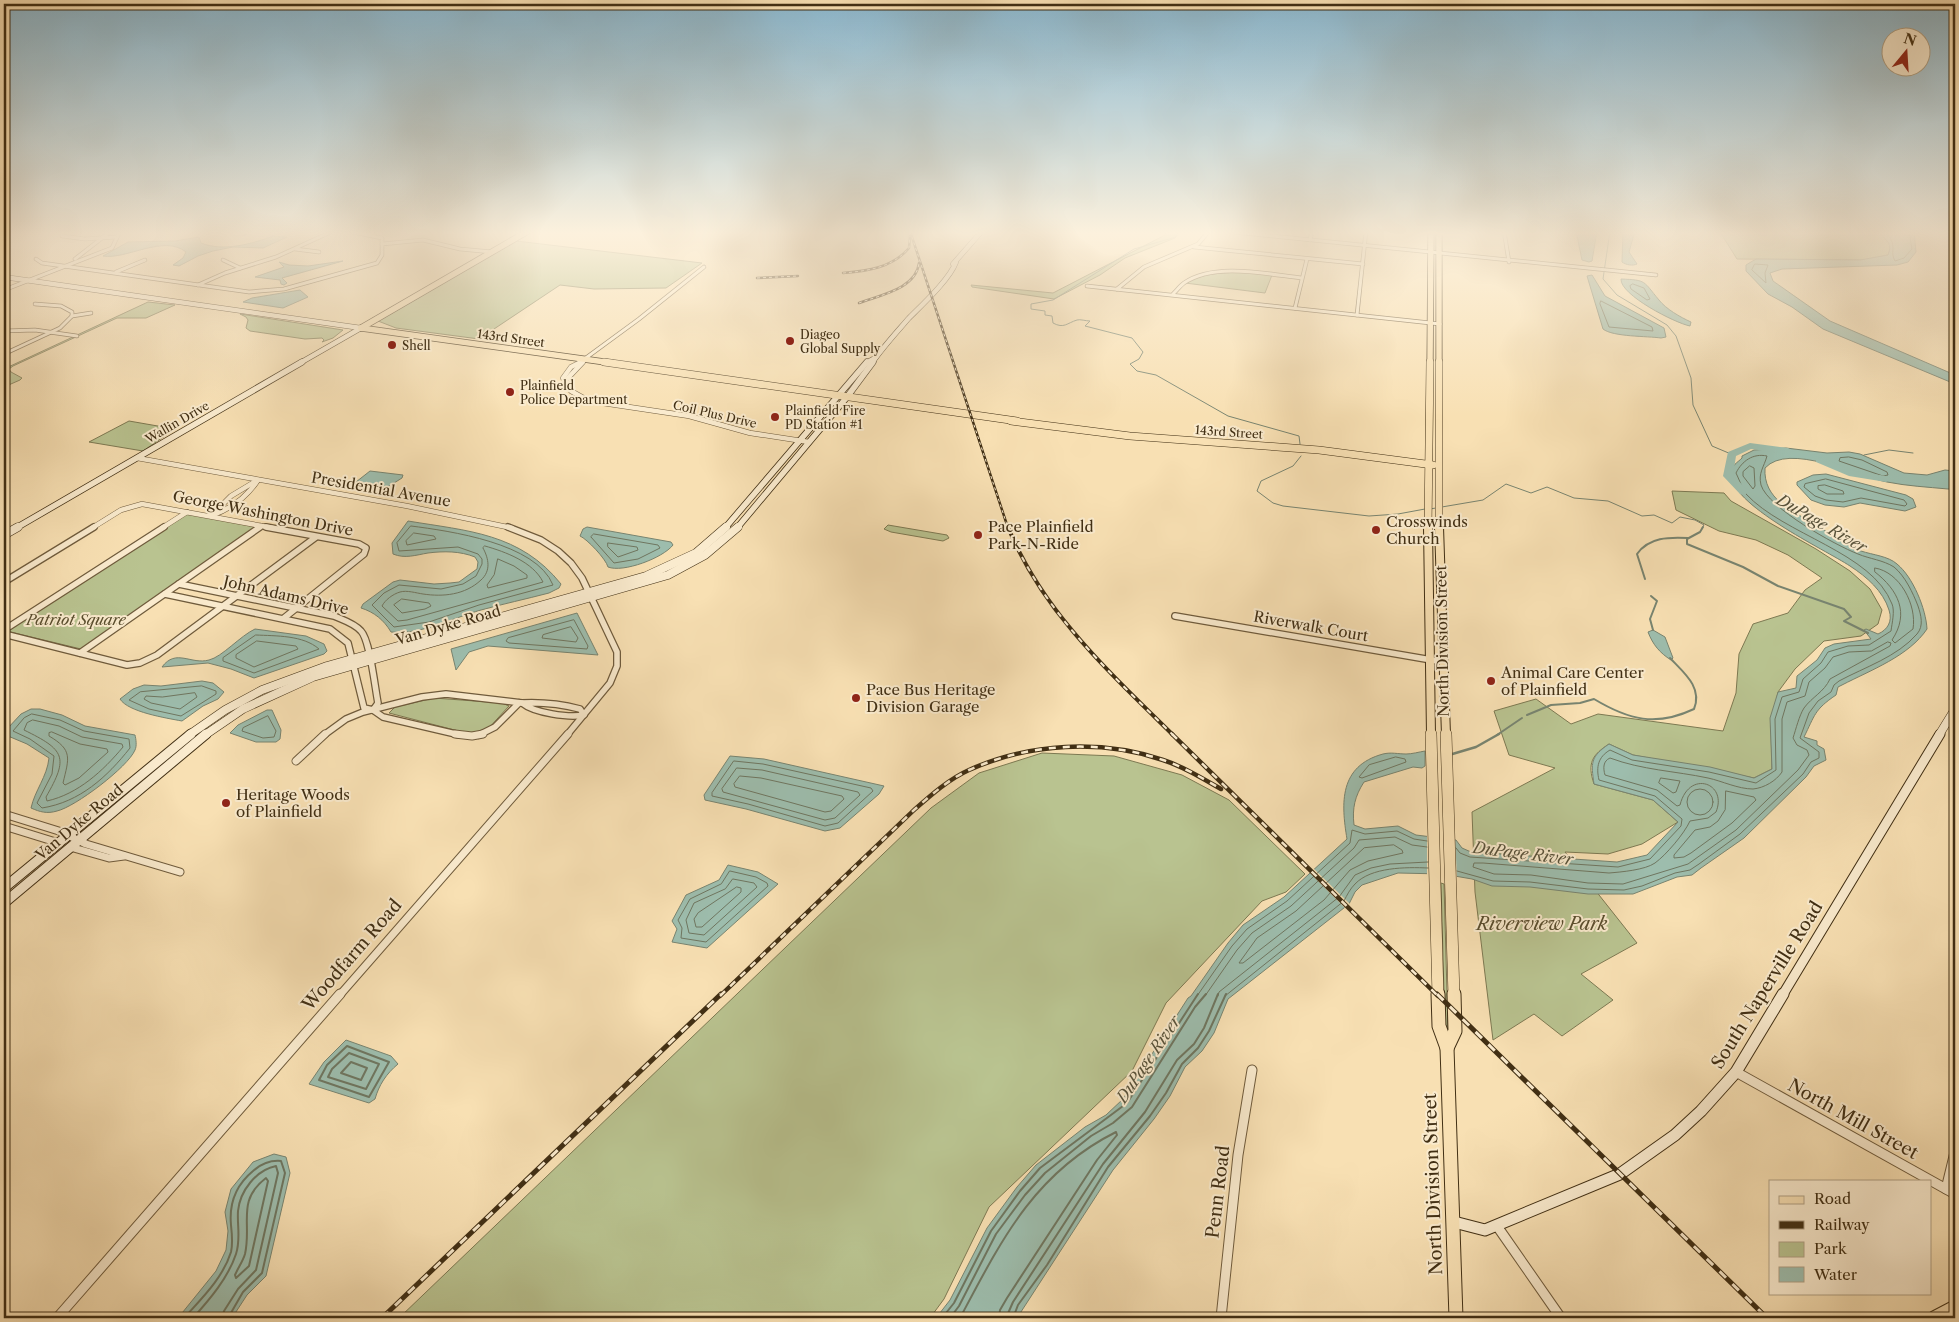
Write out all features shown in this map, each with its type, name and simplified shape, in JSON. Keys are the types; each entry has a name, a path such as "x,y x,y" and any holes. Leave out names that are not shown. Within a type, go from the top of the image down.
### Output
{"main road":[{"path":"362,328 423,293"},
{"name":"North Division Street","path":"1432,293 1428,464 1429,660 1439,1026 1447,1048 1456,1318"},
{"name":"North Division Street","path":"1440,293 1438,358 1439,510 1444,731 1455,1031 1447,1048"},
{"name":"143rd Street","path":"362,328 838,395 956,414 1130,436 1291,448 1439,466"},
{"path":"1428,549 1440,551"},
{"path":"1934,1318 1955,1307"}],"street":[{"name":"143rd Street","path":"116,293 362,328"},
{"name":"Coil Plus Drive","path":"671,293 585,360 566,380 570,391 590,401 703,419 750,433 809,442"},
{"name":"Van Dyke Road","path":"590,595 663,569 707,545 740,512 867,362 875,358 933,293"},
{"path":"1158,293 1440,324"},
{"path":"1295,308 1298,293"},
{"path":"1357,315 1360,293"},
{"path":"35,304 61,306 72,312 72,316"},
{"path":"4,354 52,332 66,324 72,316 91,313"},
{"name":"Wallin Drive","path":"4,536 362,328"},
{"path":"4,331 23,330 77,336"},
{"name":"Van Dyke Road","path":"4,888 182,740 225,710 278,683 590,595 666,576 711,553 731,536 847,397 874,363 875,358"},
{"name":"Presidential Avenue","path":"137,458 499,524 541,540 558,551 582,578 590,595"},
{"path":"210,516 222,512 233,505 255,486 258,480"},
{"name":"George Washington Drive","path":"4,582 121,510 134,505 148,504 359,544 366,548 367,550 284,618"},
{"path":"4,630 187,512"},
{"path":"80,652 261,526"},
{"path":"4,634 127,665 140,663 157,655 316,537"},
{"name":"John Adams Drive","path":"165,594 322,626 339,634 348,643 364,708 372,710 378,703 369,644 363,632 353,622 334,616 179,584"},
{"name":"Woodfarm Road","path":"57,1318 612,681 617,663 617,652 590,595"},
{"name":"Riverwalk Court","path":"1175,616 1443,662"},
{"name":"Van Dyke Road","path":"4,903 202,737 226,720 251,705 288,688 353,662"},
{"path":"296,760 336,725 353,716 435,694 473,696 521,703 535,702 568,705 580,709 584,715 573,717 528,708 521,703"},
{"path":"372,710 389,718 463,736 475,737 490,732 521,703"},
{"name":"South Naperville Road","path":"1454,1222 1485,1230 1620,1174 1646,1158 1701,1111 1736,1072 1955,708"},
{"path":"4,814 68,834 78,840 124,856 180,872"},
{"path":"4,826 109,858 124,856"},
{"name":"Penn Road","path":"1221,1318 1238,1154 1252,1070"},
{"name":"North Mill Street","path":"1736,1072 1930,1180"},
{"path":"1946,1189 1955,1152"},
{"name":"North Mill Street","path":"1932,1181 1955,1194"},
{"path":"1497,1226 1561,1318"}],"green space":[{"path":"427,293 548,293 479,339 396,328 378,321"},
{"path":"1011,293 1050,293 1066,293 1054,299"},
{"path":"148,302 175,305 146,318 117,318 13,366 9,369 11,372 22,378 4,387 4,369"},
{"path":"240,314 343,330 333,338 322,342 324,340 322,338 305,339 250,331 246,328 248,320"},
{"path":"129,421 175,429 143,451 89,442"},
{"name":"Riverview Park","path":"1672,491 1724,493 1731,501 1816,549 1850,571 1870,589 1882,610 1878,624 1861,636 1824,641 1795,669 1778,692 1771,727 1772,769 1754,778 1633,755 1609,744 1598,752 1591,765 1594,784 1653,800 1678,822 1642,844 1608,854 1565,852 1637,943 1581,974 1613,1000 1562,1036 1534,1014 1493,1040 1475,892 1472,812 1555,768 1509,755 1494,711 1536,699 1571,724 1598,714 1723,731 1736,693 1739,654 1753,624 1788,613 1805,590 1822,578 1788,555 1756,540 1719,531 1676,510"},
{"name":"Patriot Square","path":"187,513 256,527 81,649 6,631"},
{"path":"888,525 947,535 949,538 943,541 891,532 884,529"},
{"path":"434,698 502,703 509,706 486,731 466,733 389,713 395,707"},
{"path":"1042,753 1114,756 1182,775 1229,800 1305,874 1286,892 1262,901 1166,1003 1132,1071 989,1207 944,1299 930,1318 399,1318 931,808 979,773"},
{"path":"1441,883 1444,884 1448,1029 1445,1028"}],"water":[{"path":"284,293 303,293 308,297 283,308 243,302 252,298"},
{"path":"1592,293 1603,293 1605,296 1664,328 1666,337 1614,334 1603,329"},
{"path":"1629,293 1653,293 1665,307 1691,322 1690,326 1661,314"},
{"path":"1767,293 1790,293 1830,321 1955,375 1955,384 1823,329 1792,307"},
{"path":"1786,448 1827,453 1849,452 1860,454 1904,473 1927,475 1945,470 1955,471 1955,489 1948,489 1887,482 1806,459 1790,458 1776,461 1765,468 1769,488 1774,496 1789,509 1855,548 1885,557 1897,564 1908,577 1918,594 1926,621 1927,629 1910,647 1889,662 1838,687 1836,695 1816,713 1804,737 1817,741 1817,745 1824,749 1826,760 1814,766 1806,777 1744,838 1692,875 1677,877 1633,894 1588,894 1530,887 1492,886 1472,879 1443,874 1398,873 1362,885 1355,892 1349,904 1228,999 1214,1033 1202,1051 1185,1067 1170,1096 1154,1119 1113,1170 1017,1318 936,1318 950,1300 987,1228 1017,1187 1036,1165 1085,1127 1106,1115 1123,1099 1188,998 1243,925 1284,897 1347,839 1344,799 1346,787 1358,767 1386,753 1408,754 1425,751 1425,766 1422,768 1413,767 1364,782 1355,802 1353,813 1354,825 1365,829 1398,826 1416,835 1456,840 1462,848 1471,852 1617,862 1647,855 1678,822 1653,800 1594,784 1593,761 1598,753 1609,744 1633,755 1710,767 1754,778 1772,769 1770,718 1778,692 1796,688 1797,676 1817,660 1825,648 1834,644 1871,639 1864,630 1866,629 1878,634 1890,622 1889,610 1883,597 1868,580 1850,566 1761,512 1734,485 1731,472 1742,456 1754,450"},
{"path":"370,471 403,475 402,478 386,488 356,482"},
{"path":"1826,474 1906,495 1913,499 1916,507 1905,511 1860,503 1844,507 1825,505 1811,500 1797,485 1797,482 1813,475"},
{"path":"408,521 472,532 510,544 528,554 545,567 561,584 559,588 549,593 481,610 437,625 414,631 391,632 378,617 361,608 363,604 393,582 400,580 434,584 459,582 477,569 478,562 475,557 464,554 440,552 406,556 393,554 392,543"},
{"path":"587,527 671,542 673,545 661,555 642,563 623,568 608,567 596,550 580,536 583,529"},
{"path":"577,613 598,655 488,646 469,652 456,670 451,649"},
{"path":"255,629 306,636 324,644 327,651 324,654 254,678 208,663 162,667 167,661 178,658 202,661 214,658"},
{"path":"1653,630 1665,637 1673,658 1671,660 1652,641 1648,632"},
{"path":"202,681 213,683 224,692 218,699 203,706 182,721 139,711 124,704 120,699 133,689 144,685 161,686"},
{"path":"31,709 40,709 62,715 85,726 135,735 135,750 112,776 76,802 53,812 44,812 31,808 46,771 49,758 27,744 8,736 7,729 21,714"},
{"path":"267,710 272,710 281,730 280,739 276,742 256,742 230,733 238,725"},
{"path":"730,756 764,759 884,786 879,794 840,828 825,831 746,809 705,800 704,795"},
{"path":"728,865 758,872 778,884 707,948 672,942 677,929 672,921 686,895 719,880"},
{"path":"346,1040 391,1056 398,1064 384,1080 375,1099 369,1103 309,1084 324,1062"},
{"path":"274,1154 286,1157 290,1173 266,1276 247,1295 232,1318 178,1318 216,1271 226,1250 228,1231 225,1212 231,1189 253,1162"}],"pier":[{"path":"1427,833 1455,837 1457,878 1427,875"},
{"path":"1312,867 1350,906 1346,909 1308,871"}],"waterway":[{"path":"1065,293 1053,300 1031,304 1031,309 1045,311 1045,315 1052,316 1053,323 1057,325 1078,320 1090,321 1085,326 1132,338 1143,352 1139,359 1130,364 1137,371 1156,375 1228,416 1299,436 1300,444"},
{"path":"1615,293 1667,325 1676,336 1691,378 1693,405 1712,446 1731,454"},
{"name":"DuPage River","path":"1744,492 1728,476 1731,454 1750,446 1788,451"},
{"path":"1864,455 1889,450 1913,453"},
{"path":"1301,456 1293,466 1261,481 1257,491 1273,503 1283,506 1369,516 1398,514 1425,509"},
{"name":"DuPage River","path":"1819,460 1853,474 1886,479"},
{"path":"1430,509 1483,500 1506,484 1531,493 1547,487 1574,498 1608,501 1642,516 1654,515 1672,523 1680,517 1695,520 1704,525 1702,528"},
{"path":"1703,527 1700,532 1687,539 1687,544 1743,567 1778,586 1844,609 1851,617 1844,621 1868,633"},
{"path":"1645,579 1637,554 1642,548 1660,539 1688,538"},
{"path":"1651,596 1657,601 1650,619 1653,630"},
{"path":"1527,715 1551,705 1580,703 1594,699 1619,712 1643,719 1667,718 1680,715 1694,709 1696,694 1686,674 1670,658"},
{"path":"1497,735 1522,718"},
{"path":"1449,755 1476,747 1499,734"}],"railway":[{"path":"859,303 889,293"},
{"path":"930,293 1008,528"},
{"path":"1008,527 1022,557 1058,613 1102,664 1173,735"},
{"path":"1172,734 1438,996"},
{"path":"720,996 914,810 947,783 969,770 992,761 1040,749 1090,747 1139,753 1163,760 1186,769 1221,789"},
{"path":"382,1318 721,994"},
{"path":"1437,994 1767,1318"}],"place":[{"name":"Diageo Global Supply","path":"790,341"},
{"name":"Shell","path":"392,345"},
{"name":"Plainfield Police Department","path":"510,392"},
{"name":"Plainfield Fire PD Station #1","path":"775,417"},
{"name":"Crosswinds Church","path":"1376,530"},
{"name":"Pace Plainfield Park-N-Ride","path":"978,535"},
{"name":"Animal Care Center of Plainfield","path":"1491,681"},
{"name":"Pace Bus Heritage Division Garage","path":"856,698"},
{"name":"Heritage Woods of Plainfield","path":"226,803"}]}
